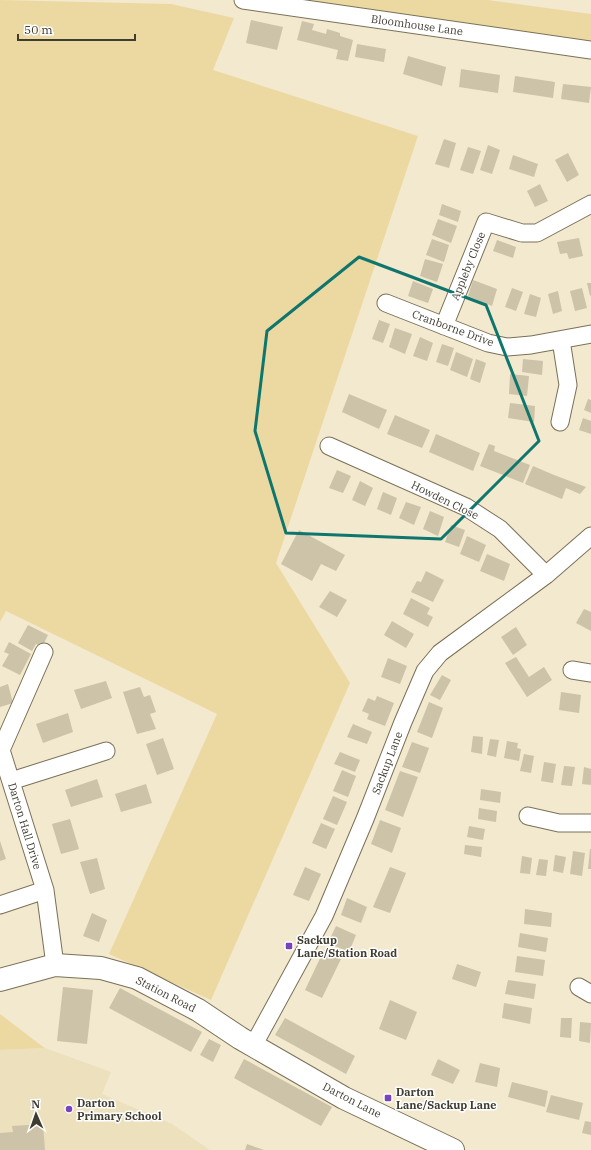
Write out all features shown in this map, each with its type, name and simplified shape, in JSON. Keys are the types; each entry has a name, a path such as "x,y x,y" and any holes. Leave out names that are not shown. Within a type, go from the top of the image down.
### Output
{"main road":[{"name":"Station Road","path":"0,980 55,965 101,968 137,978 198,1010 253,1046"},
{"name":"Darton Lane","path":"253,1046 344,1098 454,1150"}],"street":[{"name":"Bloomhouse Lane","path":"243,0 591,50"},
{"name":"Appleby Close","path":"444,326 486,222 522,232 537,233 591,204"},
{"name":"Cranborne Drive","path":"386,303 488,343 507,347 532,345 591,334"},
{"path":"560,422 568,385 561,340"},
{"name":"Howden Close","path":"329,446 466,507 500,529 546,575"},
{"name":"Sackup Lane","path":"253,1046 324,916 425,671 440,653 546,575 591,536"},
{"name":"Darton Hall Drive","path":"44,652 1,750 45,890 55,965"},
{"path":"572,670 591,673"},
{"path":"11,781 106,751"},
{"path":"528,816 559,823 591,823"},
{"path":"0,904 45,890"}],"highlighted area":[{"path":"359,257 486,305 539,441 441,539 286,533 255,431 267,331"}],"shaded area":[{"path":"0,0 171,4 234,18 213,70 418,136 276,563 350,683 211,1000 109,954 217,714 6,611 0,622"},
{"path":"273,0 488,0 591,14 591,42"},
{"path":"0,1014 42,1046 45,1048 0,1050"},
{"name":"Darton Primary School","path":"45,1048 111,1072 102,1094 172,1124 210,1150 0,1150 0,1050"}],"building":[{"path":"251,20 283,27 277,50 246,43"},
{"path":"302,21 314,24 312,30 326,34 327,29 340,33 340,36 353,40 348,61 336,59 338,50 297,40"},
{"path":"357,44 386,49 384,62 355,57"},
{"path":"408,56 446,67 442,86 403,74"},
{"path":"461,69 500,75 498,93 459,87"},
{"path":"515,76 555,82 553,98 513,92"},
{"path":"563,84 591,87 589,103 561,99"},
{"path":"444,139 456,143 449,168 435,164"},
{"path":"488,145 500,150 492,174 480,170"},
{"path":"468,147 481,151 473,174 460,170"},
{"path":"568,153 579,175 567,182 555,160"},
{"path":"513,155 538,164 534,177 509,169"},
{"path":"540,184 548,201 535,207 527,191"},
{"path":"442,204 461,211 458,222 439,215"},
{"path":"438,219 457,226 451,243 432,235"},
{"path":"579,238 583,256 569,259 567,253 560,254 557,242"},
{"path":"432,239 449,245 444,262 426,255"},
{"path":"497,240 516,247 513,258 493,251"},
{"path":"425,259 443,264 437,282 420,276"},
{"path":"473,280 497,289 492,306 468,296"},
{"path":"413,281 433,289 428,303 408,296"},
{"path":"587,283 591,283 590,296"},
{"path":"512,288 523,292 516,311 505,307"},
{"path":"582,288 587,308 575,311 570,291"},
{"path":"558,291 562,311 553,314 548,294"},
{"path":"530,294 541,298 536,317 524,314"},
{"path":"379,320 390,324 383,343 372,339"},
{"path":"395,328 412,334 405,354 389,347"},
{"path":"420,337 433,343 427,361 413,356"},
{"path":"442,344 454,348 448,366 436,362"},
{"path":"456,352 473,359 467,377 450,370"},
{"path":"476,359 486,363 480,383 470,379"},
{"path":"523,359 543,361 542,375 522,372"},
{"path":"510,374 529,376 527,396 509,394"},
{"path":"349,394 387,410 379,429 342,412"},
{"path":"588,399 591,400 591,413 584,410"},
{"path":"510,403 535,406 534,422 508,418"},
{"path":"395,415 430,430 422,448 387,434"},
{"path":"583,418 591,421 591,434 579,430"},
{"path":"436,434 480,453 473,471 429,452"},
{"path":"489,444 495,446 494,451 530,465 523,483 480,466"},
{"path":"533,466 586,487 580,494 566,488 562,499 525,484"},
{"path":"337,470 351,476 343,493 329,488"},
{"path":"360,481 373,488 365,506 352,500"},
{"path":"383,492 397,498 391,515 377,509"},
{"path":"406,502 421,507 414,525 399,518"},
{"path":"430,511 444,517 438,536 423,529"},
{"path":"451,525 465,530 459,547 445,542"},
{"path":"299,530 345,555 336,571 321,564 312,581 281,564"},
{"path":"467,536 486,545 479,562 460,554"},
{"path":"487,554 510,564 504,581 480,571"},
{"path":"426,571 444,580 433,602 411,592 417,581 421,582"},
{"path":"330,591 347,600 337,617 319,607"},
{"path":"411,598 430,608 427,614 433,617 428,627 403,614"},
{"path":"584,609 591,612 591,631 576,623"},
{"path":"392,621 414,634 406,648 384,635"},
{"path":"28,625 48,635 42,647 36,644 32,651 18,643"},
{"path":"516,627 527,645 513,655 501,637"},
{"path":"9,642 31,654 20,675 2,666 9,654 4,652"},
{"path":"516,657 529,677 544,667 552,680 527,697 505,663"},
{"path":"388,658 407,666 400,684 381,677"},
{"path":"442,675 451,680 440,700 430,695"},
{"path":"106,681 112,698 81,709 74,690"},
{"path":"8,684 13,703 0,707 0,687"},
{"path":"140,687 144,697 150,695 156,712 150,714 156,729 137,734 123,692"},
{"path":"561,692 581,695 579,713 559,710"},
{"path":"377,696 394,703 385,726 367,719 369,714 362,711 368,698 375,701"},
{"path":"429,702 443,708 432,738 417,732"},
{"path":"68,713 73,732 43,743 36,724"},
{"path":"353,724 372,732 367,744 347,737"},
{"path":"473,736 483,737 482,754 471,752"},
{"path":"163,738 174,769 157,775 146,744"},
{"path":"490,739 499,740 496,757 487,755"},
{"path":"507,741 518,743 517,748 521,749 519,761 504,758"},
{"path":"412,742 429,748 420,773 402,767"},
{"path":"340,752 360,760 355,772 334,764"},
{"path":"524,754 534,756 531,773 520,771"},
{"path":"544,762 556,764 553,783 541,781"},
{"path":"564,766 575,767 572,786 561,785"},
{"path":"584,767 591,769 591,785 582,784"},
{"path":"342,770 356,776 348,797 333,791"},
{"path":"400,771 418,777 403,817 385,810"},
{"path":"97,779 103,797 71,807 65,790"},
{"path":"146,784 152,803 121,812 115,794"},
{"path":"481,789 501,792 500,803 480,800"},
{"path":"333,796 347,802 337,825 323,819"},
{"path":"479,808 497,811 496,822 478,819"},
{"path":"70,819 79,849 61,854 52,824"},
{"path":"380,820 401,828 392,853 371,844"},
{"path":"321,823 335,829 326,849 312,843"},
{"path":"469,826 485,829 483,840 467,837"},
{"path":"0,841 6,859 0,861"},
{"path":"465,845 482,847 481,857 464,854"},
{"path":"590,849 591,869 588,869"},
{"path":"573,851 585,853 582,876 570,874"},
{"path":"555,855 566,857 563,873 553,871"},
{"path":"522,856 532,858 530,874 520,873"},
{"path":"97,858 105,889 90,894 80,862"},
{"path":"539,859 548,860 546,876 536,875"},
{"path":"305,867 321,874 309,901 293,895"},
{"path":"390,867 406,873 390,913 373,907"},
{"path":"347,898 367,907 361,923 341,915"},
{"path":"525,909 552,913 551,927 524,924"},
{"path":"92,913 107,920 99,942 83,936"},
{"path":"336,926 356,935 349,952 328,943"},
{"path":"520,933 548,938 546,952 518,947"},
{"path":"324,950 341,959 322,998 305,990"},
{"path":"517,956 545,960 543,976 515,972"},
{"path":"457,964 481,972 476,987 452,979"},
{"path":"508,980 536,984 534,999 505,994"},
{"path":"63,987 93,990 87,1044 57,1041"},
{"path":"120,988 202,1032 191,1052 109,1008"},
{"path":"390,1000 417,1012 406,1040 379,1029"},
{"path":"504,1003 532,1008 530,1024 502,1018"},
{"path":"285,1018 355,1056 346,1074 275,1035"},
{"path":"561,1018 572,1018 571,1038 560,1037"},
{"path":"580,1022 591,1023 590,1043 579,1041"},
{"path":"209,1039 221,1045 213,1062 200,1055"},
{"path":"244,1059 332,1107 321,1126 234,1078"},
{"path":"438,1059 460,1070 453,1084 431,1075"},
{"path":"480,1063 500,1068 497,1087 475,1082"},
{"path":"512,1082 548,1091 545,1107 508,1097"},
{"path":"551,1095 583,1103 579,1120 546,1112"},
{"path":"585,1121 591,1122 591,1135 582,1133"},
{"path":"43,1124 45,1150 0,1150 0,1133 13,1132 12,1126"},
{"path":"247,1144 264,1150 245,1150"}],"place":[{"name":"Sackup Lane/Station Road","path":"289,946"},
{"name":"Darton Lane/Sackup Lane","path":"388,1098"},
{"name":"Darton Primary School","path":"69,1109"}]}
